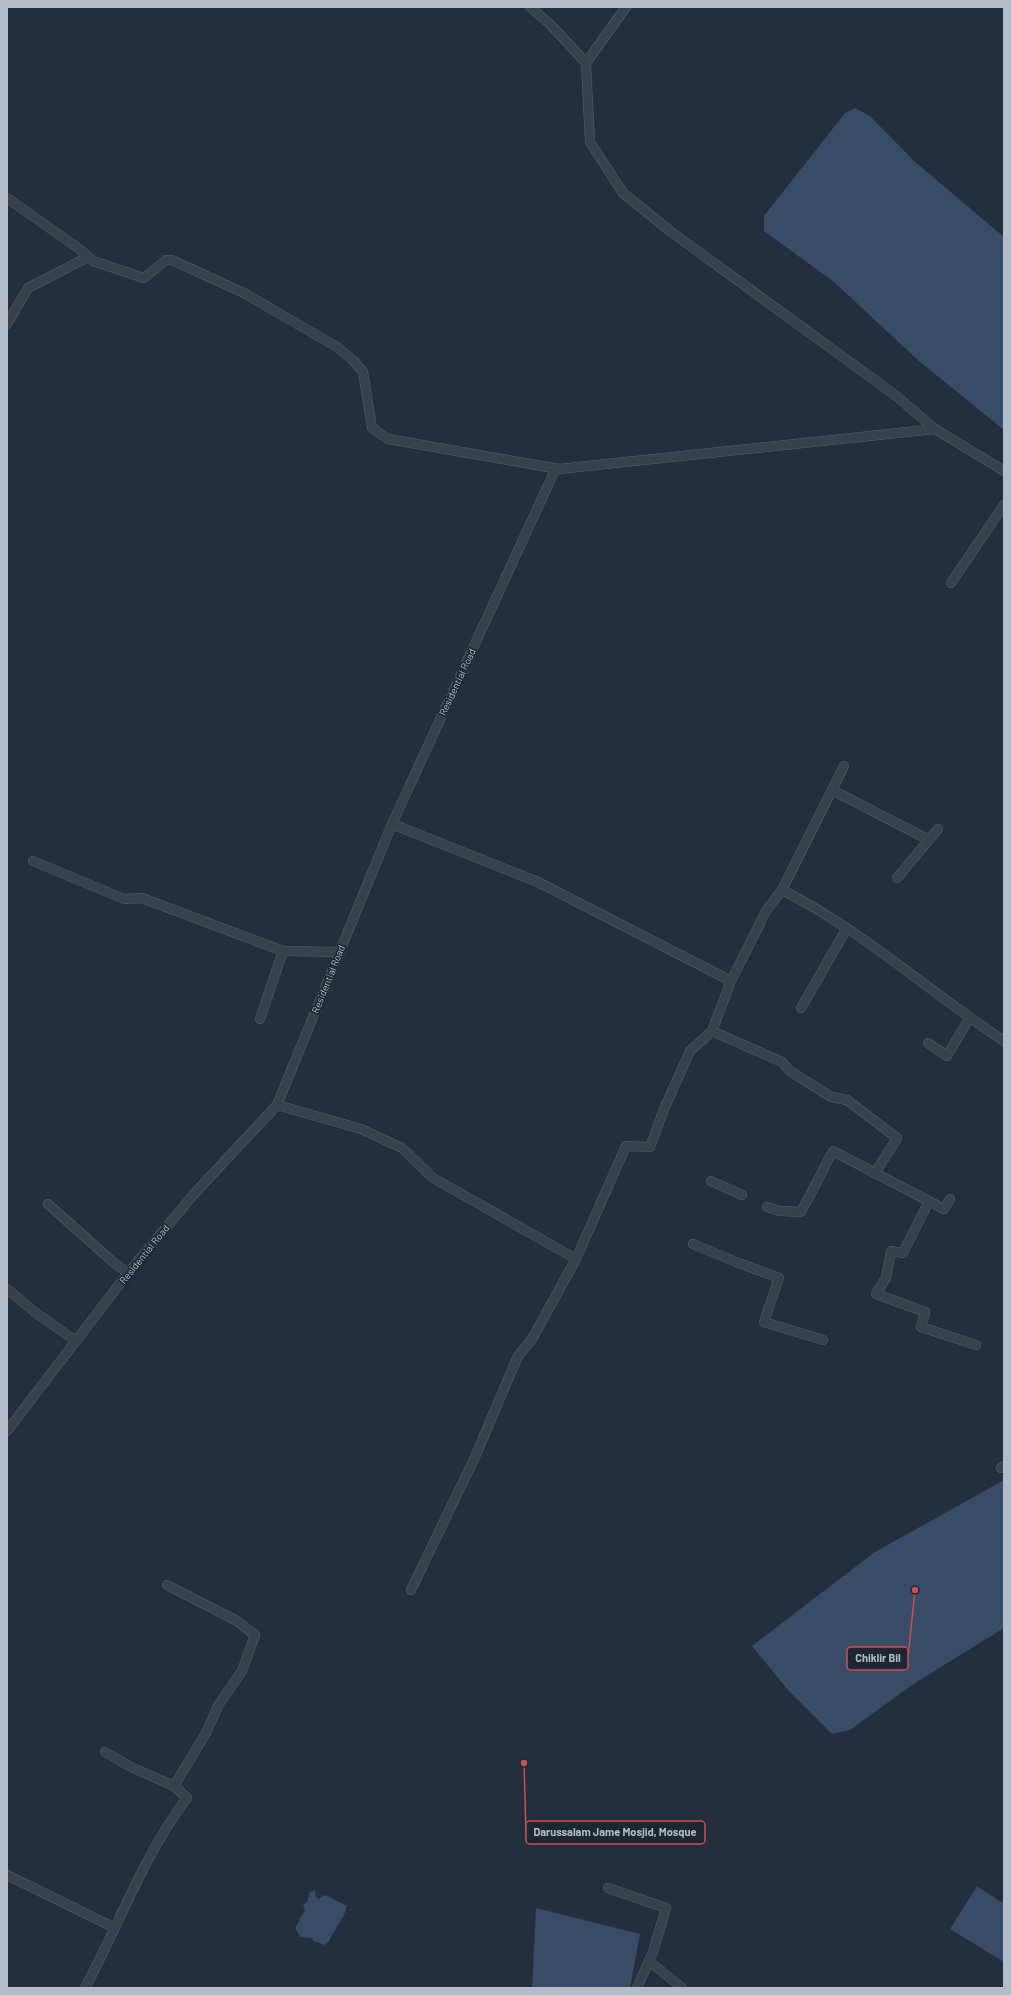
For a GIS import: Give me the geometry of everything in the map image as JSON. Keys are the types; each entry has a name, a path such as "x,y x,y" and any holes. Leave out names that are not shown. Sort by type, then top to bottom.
{"street":[{"path":"530,7 550,24 586,64"},
{"path":"626,7 586,64 590,142 623,193 670,231 895,395 935,430 1004,471"},
{"path":"7,198 78,248 93,261 144,278 166,260 172,260 244,293 337,348 354,361 363,372 372,428 388,439 556,468 935,430"},
{"path":"7,324 28,288 88,257"},
{"name":"Residential Road","path":"7,1431 128,1273 194,1194 277,1105 392,824 556,468"},
{"path":"951,583 1004,505"},
{"path":"411,1590 468,1471 518,1356 532,1339 576,1259 626,1146 650,1147 664,1110 690,1051 712,1031 731,981 766,912 782,890 844,766"},
{"path":"832,790 929,840"},
{"path":"392,824 538,882 731,981"},
{"path":"897,878 938,829"},
{"path":"33,861 124,899 142,898 283,951 340,952"},
{"path":"782,890 806,902 847,928 970,1019 1004,1041"},
{"path":"801,1008 847,928"},
{"path":"260,1018 283,951"},
{"path":"928,1044 947,1056 970,1019"},
{"path":"712,1031 782,1062 790,1071 831,1097 847,1100 897,1138 875,1172"},
{"path":"277,1105 361,1129 402,1148 432,1178 576,1259"},
{"path":"767,1207 780,1211 801,1212 833,1151 944,1209 950,1199"},
{"path":"711,1181 742,1195"},
{"path":"929,1201 903,1253 891,1251 886,1278 876,1294 925,1312 921,1327 976,1345"},
{"path":"48,1204 113,1262 128,1273"},
{"path":"693,1244 779,1278 764,1322 823,1340"},
{"path":"7,1289 76,1341"},
{"path":"167,1585 237,1621 255,1635 242,1671 219,1704 206,1733 174,1786"},
{"path":"85,1988 151,1852 172,1818 187,1798 174,1786 133,1768 105,1752"},
{"path":"7,1875 115,1928"},
{"path":"608,1888 666,1908 649,1961 637,1988"},
{"path":"649,1961 682,1988"}],"water":[{"path":"855,108 870,116 915,162 1004,237 1004,430 919,361 834,282 764,231 764,216 845,113"},
{"path":"1004,1480 1004,1628 915,1683 850,1730 832,1734 788,1690 752,1646 875,1552"},
{"path":"977,1886 1004,1904 1004,1962 950,1929"},
{"path":"315,1890 316,1897 319,1899 325,1895 347,1906 344,1915 325,1945 313,1941 312,1938 300,1937 295,1928 305,1910 303,1905 307,1902 310,1892"},
{"path":"536,1908 640,1934 630,1988 532,1988"}],"place":[{"name":"Chiklir Bil","path":"915,1590"},
{"name":"Darussalam Jame Mosjid, Mosque","path":"524,1763"}]}
